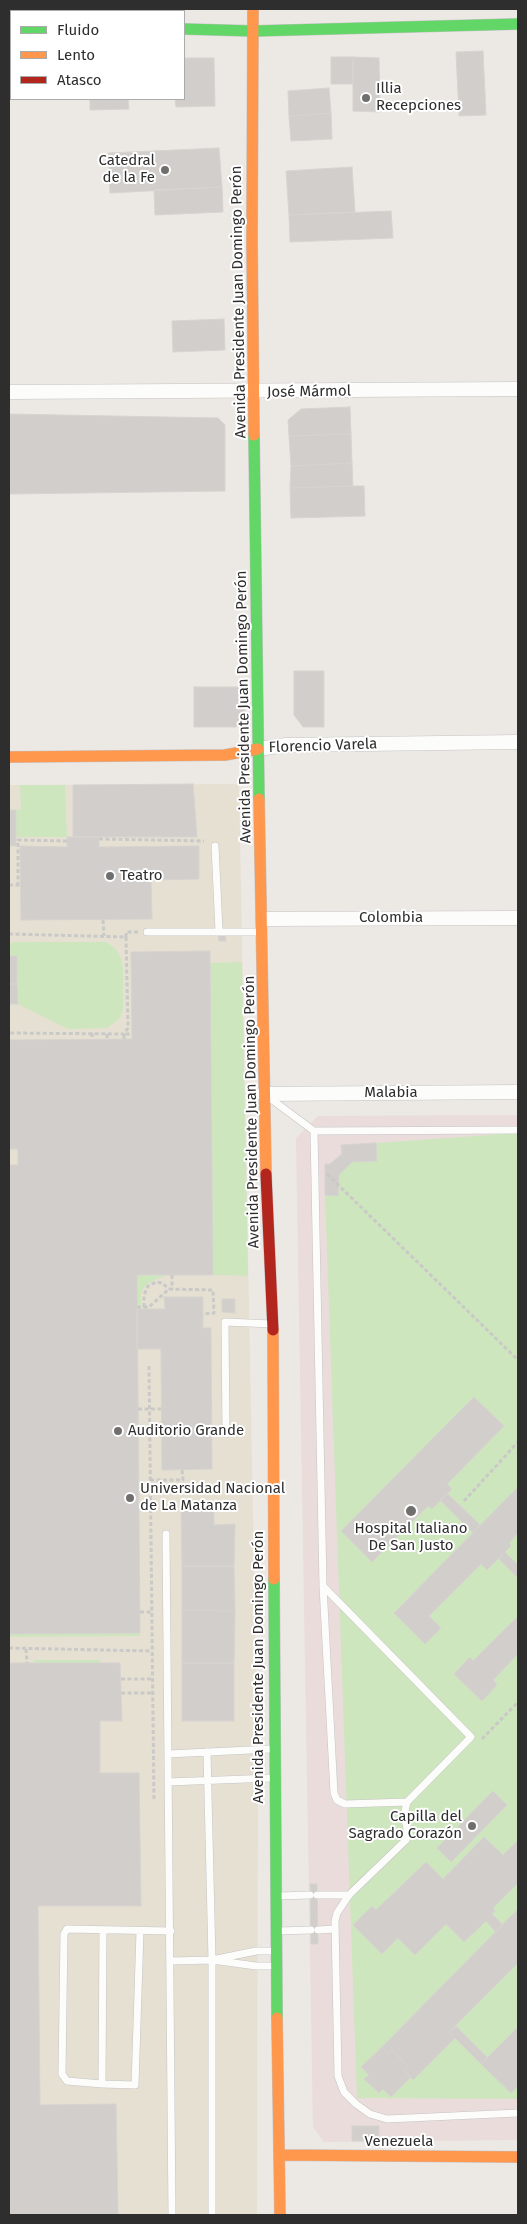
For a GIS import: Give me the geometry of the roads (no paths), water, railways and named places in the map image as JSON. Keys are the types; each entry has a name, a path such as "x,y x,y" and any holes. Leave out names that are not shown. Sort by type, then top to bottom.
{"main road":[{"name":"Avenida Presidente Juan Domingo Perón","path":"253,9 252,240 258,749 263,925 263,1094 273,1324 274,1748 278,1931 280,2215"},
{"path":"185,29 253,30 518,24"},
{"name":"Florencio Varela","path":"9,757 224,755 258,749"},
{"name":"Venezuela","path":"279,2155 518,2157"}],"street":[{"name":"José Mármol","path":"9,392 518,389"},
{"name":"Florencio Varela","path":"258,749 286,745 518,742"},
{"name":"Colombia","path":"263,925 518,918"},
{"name":"Malabia","path":"263,1094 518,1092"}],"lane":[{"path":"215,846 219,931"},
{"path":"147,932 219,931 263,925"},
{"path":"263,1094 314,1131 518,1130"},
{"path":"314,1131 323,1586 334,1793 337,1800 345,1804 407,1802"},
{"path":"226,1434 225,1322 273,1324"},
{"path":"166,1534 167,1740 171,1931 172,2215"},
{"path":"323,1586 471,1737 407,1802 404,1815 408,1832 406,1840 349,1895 337,1914 335,1929 338,2076 344,2092 356,2104 370,2114 387,2119 518,2114"},
{"path":"168,1754 274,1748"},
{"path":"207,1752 212,1960 212,2215"},
{"path":"168,1782 275,1778"},
{"path":"277,1896 349,1895"},
{"path":"278,1931 335,1929"},
{"path":"140,1931 136,2085 67,2081 62,2074 64,1934 67,1930 171,1931"},
{"path":"102,2084 103,1930"},
{"path":"212,1960 256,1951 278,1951"},
{"path":"171,1961 212,1960 256,1966 278,1966"}],"place":[{"name":"Illia Recepciones","path":"366,98"},
{"name":"Catedral de la Fe","path":"165,170"},
{"name":"Teatro","path":"110,876"},
{"name":"Auditorio Grande","path":"118,1431"},
{"name":"Universidad Nacional de La Matanza","path":"130,1498"},
{"name":"Hospital Italiano De San Justo","path":"411,1511"},
{"name":"Capilla del Sagrado Corazón","path":"472,1826"}]}
